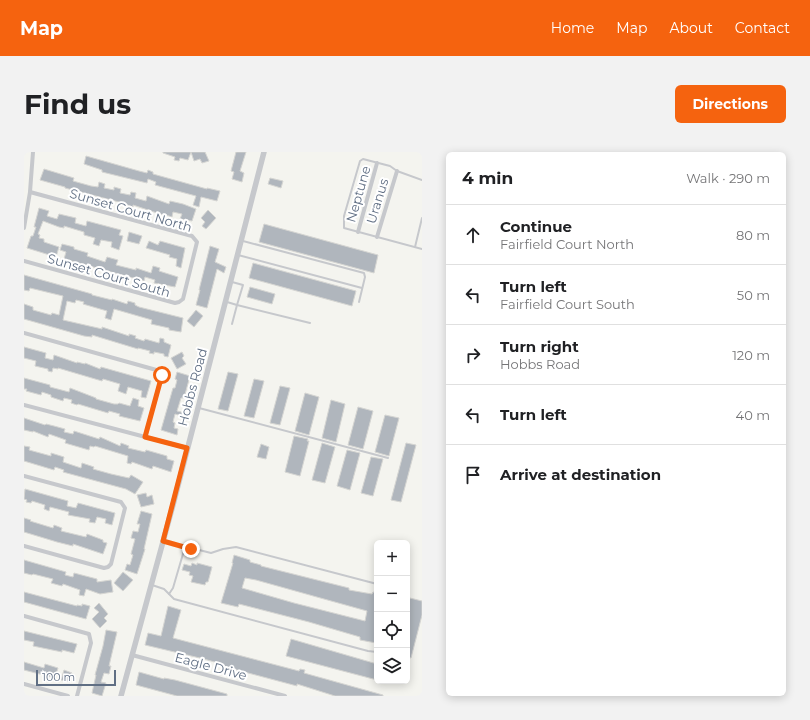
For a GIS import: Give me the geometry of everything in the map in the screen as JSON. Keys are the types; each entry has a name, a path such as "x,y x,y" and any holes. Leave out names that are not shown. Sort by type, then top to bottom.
{"street":[{"path":"24,228 30,192 33,152"},
{"name":"Hobbs Road","path":"121,696 198,408 264,152"},
{"name":"Neptune","path":"358,232 378,163"},
{"name":"Uranus","path":"376,237 396,171"},
{"name":"Sunset Court North","path":"30,192 192,236 197,242 190,270"},
{"name":"Sunset Court South","path":"24,262 175,303 183,299 190,270"},
{"path":"24,333 160,371 162,375 145,437"},
{"path":"24,405 187,448"},
{"path":"24,476 121,502 126,508 111,564 108,567 104,568 24,546"},
{"path":"24,616 89,634 91,643 77,696"},
{"name":"Eagle Drive","path":"132,655 285,696"},
{"path":"24,684 68,696"}],"lane":[{"path":"422,180 396,171 390,166 364,159 360,161 344,216 344,228 422,249"},
{"path":"415,247 422,218"},
{"path":"418,232 422,233"},
{"path":"241,240 364,273 365,277 359,302"},
{"path":"238,255 362,288"},
{"path":"231,282 242,285 232,324"},
{"path":"226,301 310,323"},
{"path":"198,408 388,458"},
{"path":"163,541 210,553 236,547 374,583"},
{"path":"169,594 173,588 185,547"},
{"path":"151,585 164,589 174,599 374,652"}],"building":[{"path":"163,152 191,152 188,160 180,158 179,161 174,160 175,157"},
{"path":"191,152 205,152 209,161 202,163 200,159 194,161"},
{"path":"236,152 246,152 240,171 244,173 242,182 232,179 234,172 231,171"},
{"path":"86,156 147,173 148,170 153,172 153,174 207,189 220,191 217,201 201,197 199,207 193,205 196,196 155,185 156,182 148,179 147,183 102,172 102,170 84,164"},
{"path":"44,169 74,178 73,181 91,186 98,187 99,182 105,184 104,188 114,190 114,187 121,189 120,193 130,195 131,192 136,193 135,198 146,201 147,196 169,204 170,201 196,209 192,221 180,219 182,214 173,212 172,217 163,215 133,205 133,207 40,180"},
{"path":"270,178 283,181 281,188 268,184"},
{"path":"39,208 49,211 47,216 57,219 59,214 76,218 75,223 86,226 87,221 121,230 119,235 123,236 119,250 111,247 112,242 101,240 99,246 93,244 95,238 84,235 84,232 64,226 64,228 59,227 43,221 38,234 40,235 39,238 44,239 44,242 59,247 56,257 27,248 36,227 34,227"},
{"path":"208,210 216,218 206,229 202,226 205,222 201,218"},
{"path":"264,224 378,255 374,273 259,242"},
{"path":"129,232 142,236 139,244 127,241"},
{"path":"149,241 158,245 160,241 185,248 181,268 176,266 177,259 169,257 170,255 146,248"},
{"path":"62,244 74,247 74,249 88,253 87,256 105,262 107,257 118,260 116,265 136,270 136,268 151,273 153,266 160,268 159,271 178,277 175,287 154,283 155,280 145,277 144,281 64,259 66,252 60,250"},
{"path":"210,246 219,249 215,262 226,267 224,273 217,269 207,308 196,305"},
{"path":"253,263 356,291 352,306 249,278"},
{"path":"24,275 127,304 128,301 135,303 135,305 139,307 183,318 181,332 151,324 152,320 114,309 111,320 105,318 107,311 83,304 84,302 76,300 75,303 67,301 63,320 102,329 102,327 129,336 129,334 144,341 145,339 159,343 160,338 164,339 164,342 171,345 168,357 164,356 164,354 154,352 154,354 149,353 150,351 138,349 92,335 92,337 84,336 24,319 24,304 33,307 33,310 51,315 52,313 59,315 63,296 30,288 29,291 24,290"},
{"path":"250,287 275,294 272,304 247,297"},
{"path":"196,310 203,316 194,327 187,321"},
{"path":"24,347 46,353 45,358 53,360 54,355 77,363 85,363 100,369 101,367 151,381 146,398 141,397 142,391 128,387 126,394 118,391 120,384 103,379 102,381 58,368 53,368 52,372 48,371 48,369 35,366 36,361 24,358"},
{"path":"182,352 184,356 182,358 186,364 177,369 171,358"},
{"path":"177,372 190,376 184,398 181,398 177,411 186,413 185,417 175,414 173,422 175,423 174,428 178,429 177,435 161,430 173,388 175,388"},
{"path":"228,372 238,374 228,411 218,409"},
{"path":"24,378 69,392 70,388 96,399 114,404 119,403 130,406 133,398 139,400 138,406 144,408 140,421 119,416 120,414 109,411 108,413 78,404 77,405 71,403 72,400 64,398 63,401 42,392 41,395 26,391 27,389 24,389"},
{"path":"254,379 264,381 254,418 244,416"},
{"path":"280,386 290,388 280,425 270,423"},
{"path":"305,393 319,397 309,435 295,431"},
{"path":"331,400 345,404 336,442 322,438"},
{"path":"358,407 373,411 363,449 348,445"},
{"path":"385,415 399,418 389,456 375,452"},
{"path":"24,418 45,425 65,429 64,432 73,434 74,431 99,439 100,437 120,446 121,443 129,446 128,448 145,452 146,450 167,456 167,459 174,461 171,472 153,466 152,469 132,462 131,464 127,463 128,456 95,446 90,446 89,450 65,443 66,440 49,434 48,437 33,431 24,430"},
{"path":"294,436 308,439 307,441 309,441 300,476 285,472"},
{"path":"322,443 335,447 325,483 312,480"},
{"path":"406,443 416,445 401,502 391,500"},
{"path":"261,444 269,447 266,459 257,457"},
{"path":"24,446 30,447 29,450 51,456 51,453 64,457 63,462 81,468 82,463 94,467 93,469 111,474 129,478 131,475 143,482 135,494 126,489 63,472 64,470 55,467 54,470 24,461"},
{"path":"347,450 360,453 350,490 337,486"},
{"path":"371,457 383,459 373,496 361,493"},
{"path":"25,489 68,501 67,506 76,508 78,503 115,513 112,525 105,523 106,519 97,517 95,523 89,522 90,519 68,515 69,512 50,507 49,511 44,509 45,505 32,501 31,503 26,502 27,500 24,499"},
{"path":"146,493 147,497 152,495 154,504 141,507 137,495"},
{"path":"141,511 152,514 145,549 137,574 125,570 127,564 130,565 133,555 131,554 135,539 131,538 133,531 138,532 140,524 137,524"},
{"path":"24,518 53,528 54,525 62,528 61,531 86,537 87,534 103,540 103,542 107,543 103,554 73,544 73,546 24,532"},
{"path":"234,555 250,560 250,562 261,566 349,588 349,590 372,594 374,592 374,643 360,640 360,637 309,622 239,604 238,607 221,603","holes":["245,578 256,580 367,611 365,621 242,588"]},
{"path":"24,560 66,572 65,575 73,577 74,573 97,579 97,582 111,580 113,592 100,594 86,589 84,596 79,595 80,590 63,584 62,586 51,583 53,579 24,573"},
{"path":"192,563 212,567 208,582 206,582 205,585 191,582 193,576 189,575 190,572 182,570 184,564 191,566"},
{"path":"123,572 133,580 123,591 114,583"},
{"path":"24,592 77,606 82,606 82,604 90,606 86,619 24,602"},
{"path":"410,598 422,601 422,615 411,658"},
{"path":"99,603 108,614 104,618 107,621 100,628 92,619 99,612 94,608"},
{"path":"168,606 181,610 173,638 299,671 300,669 305,670 304,673 383,696 335,696 297,684 297,686 218,665 218,663 204,659 145,645 148,633 161,636"},
{"path":"106,630 117,632 109,666 111,666 109,674 104,673 101,682 106,683 102,696 92,693"},
{"path":"24,631 77,644 74,653 33,646 34,642 24,640"},
{"path":"291,639 374,663 374,679 286,656"},
{"path":"24,662 44,668 45,664 58,668 55,678 24,670"},
{"path":"64,670 72,673 70,682 61,680"},
{"path":"139,672 227,694 227,696 177,696 136,685"}],"route":[{"path":"162,375 145,437 187,448 163,541 191,549"}]}
